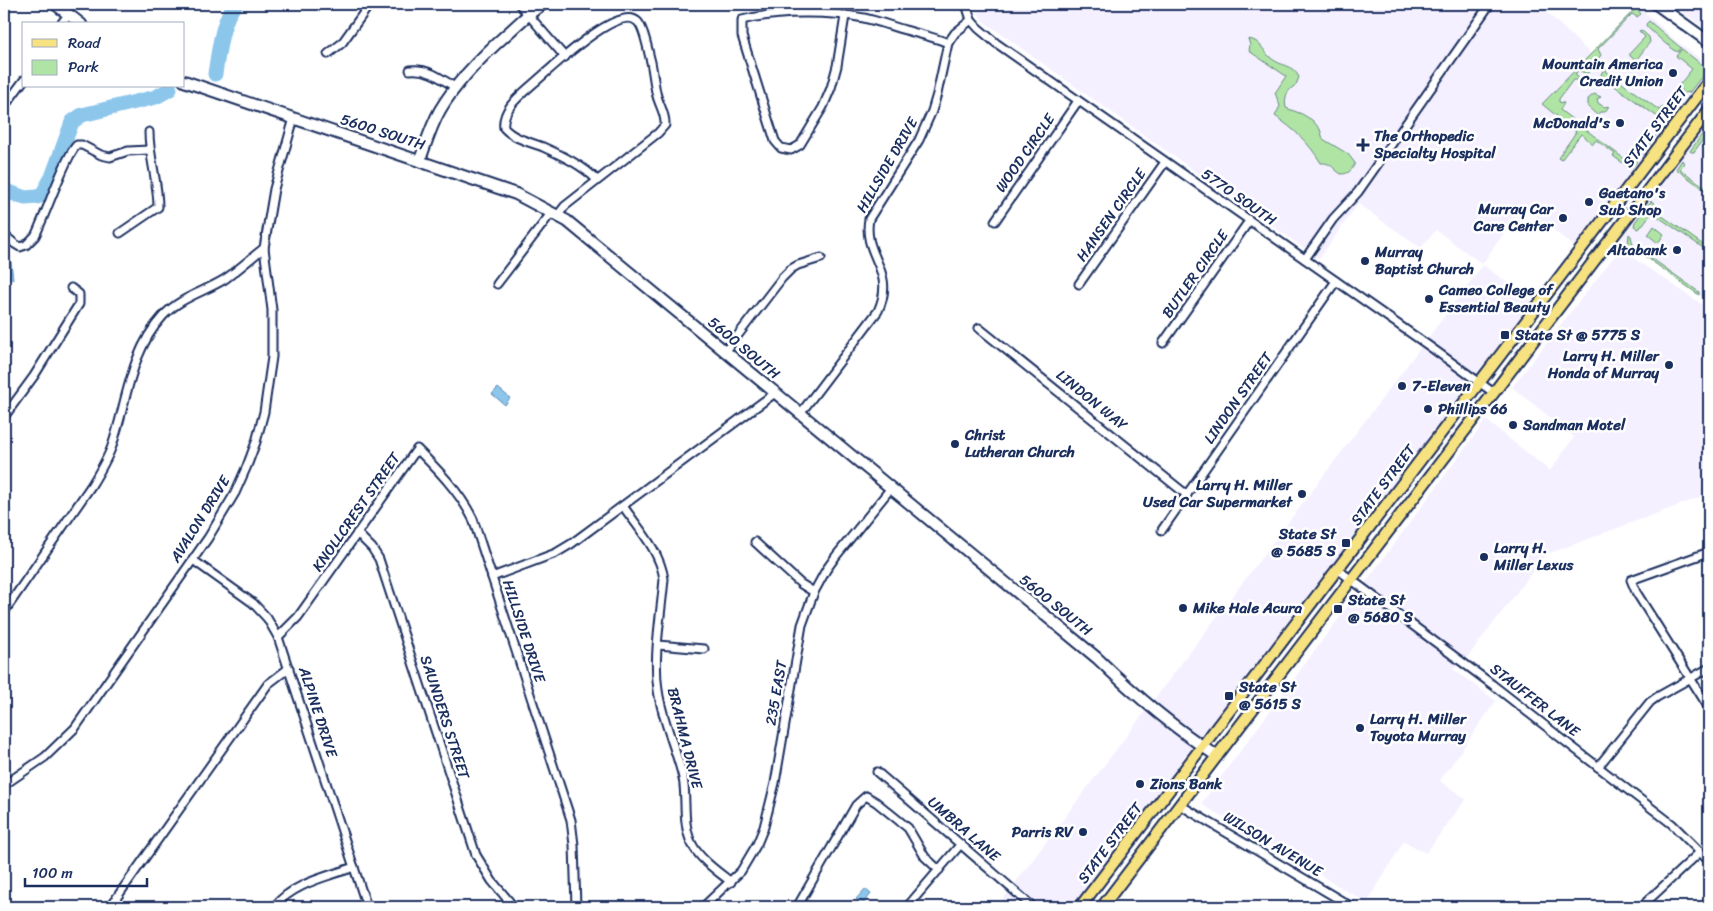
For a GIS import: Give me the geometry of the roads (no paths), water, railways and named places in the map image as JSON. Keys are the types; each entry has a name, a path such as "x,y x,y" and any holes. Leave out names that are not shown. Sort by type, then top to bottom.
{"main road":[{"name":"STATE STREET","path":"1080,907 1709,81"},
{"path":"1102,907 1709,110"}],"street":[{"path":"57,4 78,22"},
{"path":"328,54 342,43 370,4"},
{"path":"519,4 565,57"},
{"path":"420,160 433,123 447,99 480,59 529,14 543,4"},
{"path":"966,4 971,20"},
{"path":"1305,259 1333,219 1358,192 1490,4"},
{"path":"1656,4 1709,42"},
{"path":"845,16 837,66 824,107 800,145 791,150 781,148 775,141 742,36 742,20 757,16 822,13 865,18 936,38 948,44"},
{"path":"63,22 68,15"},
{"path":"498,284 555,214 658,133 664,125 664,112 656,94 655,78 643,31 634,19 625,18 588,37 525,92 510,107 503,121 504,128 513,136 566,158 581,166 597,180"},
{"name":"HILLSIDE DRIVE","path":"800,414 878,311 884,298 883,276 868,236 870,219 926,127 937,94 948,44 955,32 971,20"},
{"name":"5770 SOUTH","path":"971,20 996,43 1494,393"},
{"path":"410,70 429,71 456,88"},
{"name":"5600 SOUTH","path":"185,81 516,194 555,214 576,228 1097,658 1128,688 1202,747 1217,756"},
{"path":"4,107 22,83"},
{"name":"WOOD CIRCLE","path":"995,222 1078,101"},
{"name":"AVALON DRIVE","path":"4,785 45,757 75,728 193,560 235,493 256,442 264,412 270,376 273,338 272,310 264,248 274,189 294,118"},
{"path":"120,233 158,207 158,188 149,150 149,132"},
{"path":"4,235 20,247 26,245 36,236 67,161 77,145 82,145 101,156 110,157 128,151 149,150"},
{"name":"HANSEN CIRCLE","path":"1079,284 1165,162"},
{"name":"BUTLER CIRCLE","path":"1163,343 1249,221"},
{"path":"4,612 102,468 111,447 134,368 154,328 175,305 188,296 227,277 264,248"},
{"path":"725,352 791,269 821,258"},
{"name":"LINDON STREET","path":"1162,530 1336,281"},
{"path":"4,417 34,376 79,304 79,294 71,288"},
{"name":"LINDON WAY","path":"979,328 1186,495"},
{"name":"HILLSIDE DRIVE","path":"576,907 574,845 571,820 492,577 556,553 623,506 775,393"},
{"name":"KNOLLCREST STREET","path":"278,637 298,617 416,449 443,476 465,503 473,519 492,577"},
{"name":"235 EAST","path":"703,907 730,882 748,861 764,827 775,784 802,625 814,592 836,556 891,488"},
{"name":"BRAHMA DRIVE","path":"623,506 658,555 662,568 664,580 656,670 662,711 683,777 687,829 691,842 697,851 730,882"},
{"name":"SAUNDERS STREET","path":"357,533 372,548 379,559 476,855 492,881 514,907"},
{"path":"755,542 801,584 814,592"},
{"path":"1709,552 1630,580 1709,708"},
{"name":"ALPINE DRIVE","path":"193,560 253,603 267,618 278,637 290,668 367,907"},
{"name":"STAUFFER LANE","path":"1337,569 1506,695 1672,824 1709,861"},
{"path":"658,644 704,649"},
{"path":"110,907 268,684 290,668"},
{"path":"1598,767 1650,702 1709,668"},
{"name":"UMBRA LANE","path":"877,772 1033,907"},
{"path":"797,907 856,805 866,796 908,828 925,857 939,870"},
{"name":"WILSON AVENUE","path":"1180,805 1352,907"},
{"path":"907,907 960,845"},
{"path":"1641,907 1700,852"},
{"path":"274,907 287,894 300,886 354,867"}],"water":[{"path":"5,262 11,262 13,279 4,281"},
{"path":"498,388 510,398 505,405 492,394"},
{"path":"865,889 871,894 863,904 856,899"}],"waterway":[{"path":"215,74 224,27 231,10 236,4"},
{"path":"4,190 25,198 42,195 52,177 72,122 82,115 156,97 170,89"}],"place":[{"name":"Mountain America Credit Union","path":"1673,73"},
{"name":"McDonald's","path":"1620,123"},
{"name":"The Orthopedic Specialty Hospital","path":"1363,145"},
{"name":"Gaetano's Sub Shop","path":"1589,202"},
{"name":"Murray Car Care Center","path":"1563,218"},
{"name":"Altabank","path":"1677,250"},
{"name":"Murray Baptist Church","path":"1365,261"},
{"name":"Cameo College of Essential Beauty","path":"1429,299"},
{"name":"State St @ 5775 S","path":"1505,335"},
{"name":"Larry H. Miller Honda of Murray","path":"1669,365"},
{"name":"7-Eleven","path":"1402,386"},
{"name":"Phillips 66","path":"1428,409"},
{"name":"Sandman Motel","path":"1513,425"},
{"name":"Christ Lutheran Church","path":"955,444"},
{"name":"Larry H. Miller Used Car Supermarket","path":"1302,494"},
{"name":"State St @ 5685 S","path":"1346,543"},
{"name":"Larry H. Miller Lexus","path":"1484,557"},
{"name":"Mike Hale Acura","path":"1183,608"},
{"name":"State St @ 5680 S","path":"1338,609"},
{"name":"State St @ 5615 S","path":"1229,696"},
{"name":"Larry H. Miller Toyota Murray","path":"1360,728"},
{"name":"Zions Bank","path":"1140,784"},
{"name":"Parris RV","path":"1083,832"}]}
